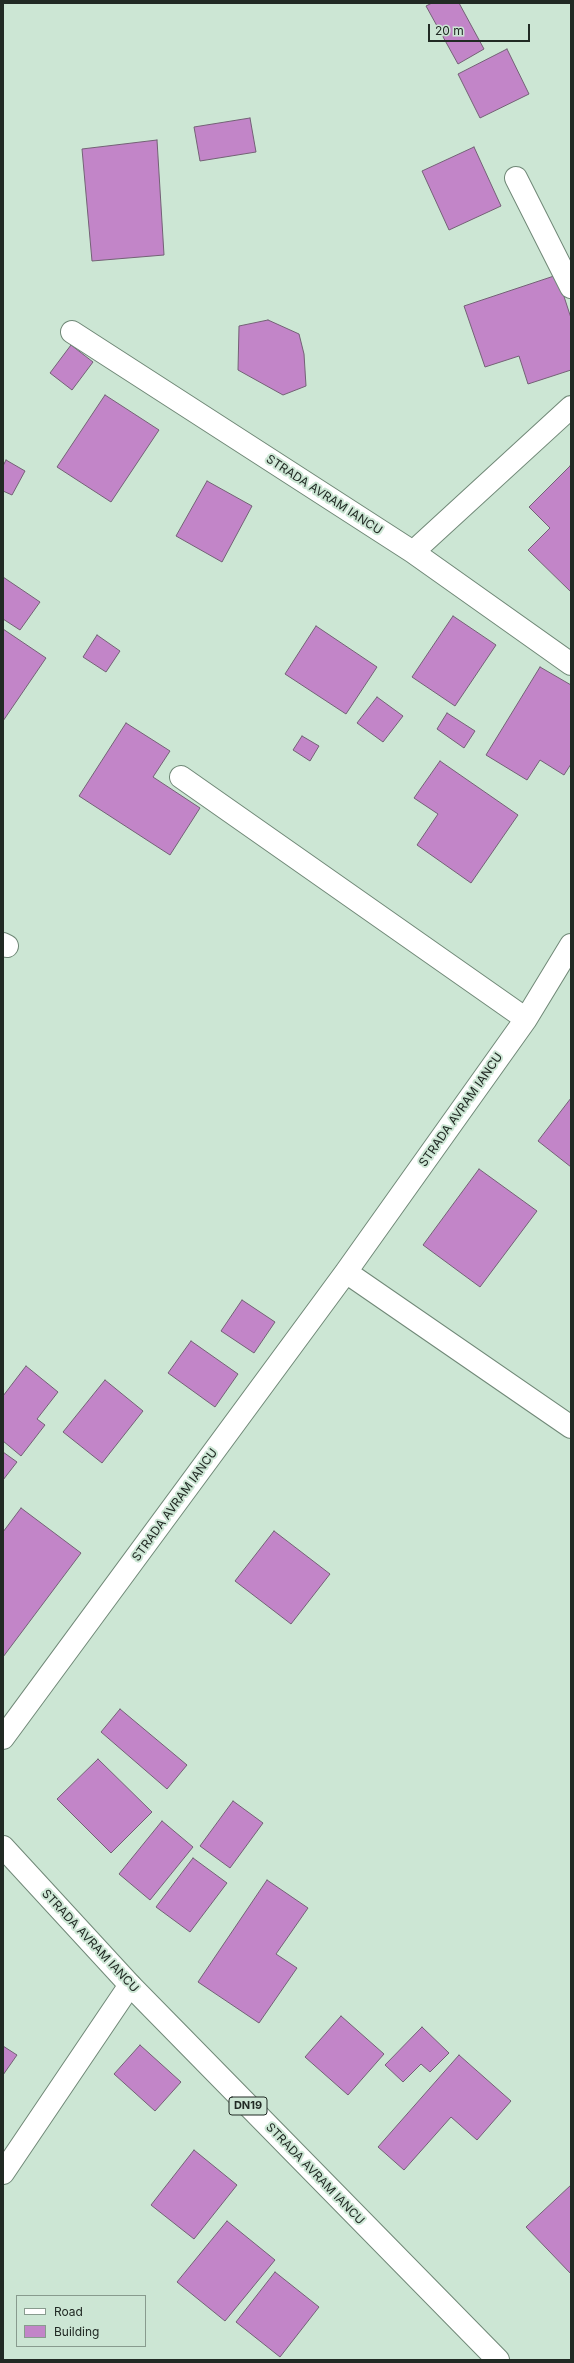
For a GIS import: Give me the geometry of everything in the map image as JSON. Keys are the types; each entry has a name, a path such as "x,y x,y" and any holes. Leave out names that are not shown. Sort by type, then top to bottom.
{"street":[{"path":"516,178 571,287"},
{"name":"STRADA AVRAM IANCU","path":"72,332 413,552 571,664"},
{"path":"413,552 571,407"},
{"path":"181,777 526,1019"},
{"name":"STRADA AVRAM IANCU","path":"3,1738 346,1272 526,1019 571,945"},
{"path":"346,1272 571,1427"},
{"name":"STRADA AVRAM IANCU","path":"3,1847 130,1985 498,2360"},
{"path":"3,2173 130,1985"}],"building":[{"path":"432,3 459,3 484,49 458,64 426,6"},
{"path":"507,49 529,94 480,118 458,74"},
{"path":"250,118 256,152 200,161 194,127"},
{"path":"157,140 164,255 92,261 82,149"},
{"path":"474,147 501,206 449,230 422,171"},
{"path":"557,275 571,318 571,370 528,384 519,356 485,367 464,306"},
{"path":"268,320 299,334 304,354 306,386 283,395 238,370 239,326"},
{"path":"71,345 93,362 72,390 50,373"},
{"path":"105,395 159,430 111,502 57,467"},
{"path":"6,460 25,471 12,495 3,491 3,466"},
{"path":"570,466 571,592 528,550 550,528 529,507"},
{"path":"207,481 252,506 222,562 176,536"},
{"path":"3,577 40,602 20,630 3,619"},
{"path":"453,616 496,645 455,706 412,677"},
{"path":"316,626 377,667 346,714 285,674"},
{"path":"3,629 46,658 3,721"},
{"path":"97,635 120,651 106,672 83,657"},
{"path":"540,667 571,685 571,764 564,775 540,760 527,780 486,755"},
{"path":"377,697 403,716 383,742 357,723"},
{"path":"447,713 475,731 464,748 437,729"},
{"path":"126,723 170,751 153,777 200,808 170,855 79,796"},
{"path":"302,736 319,746 310,761 293,750"},
{"path":"440,761 518,815 471,883 417,845 438,814 414,798"},
{"path":"571,1098 571,1167 538,1141"},
{"path":"479,1169 537,1211 480,1287 423,1245"},
{"path":"242,1300 275,1322 254,1353 221,1331"},
{"path":"191,1341 238,1374 215,1407 168,1373"},
{"path":"26,1366 58,1392 37,1419 45,1425 21,1456 3,1441 3,1396"},
{"path":"105,1380 143,1411 102,1463 63,1432"},
{"path":"3,1452 17,1462 3,1480"},
{"path":"21,1508 81,1553 3,1657 3,1532"},
{"path":"274,1531 330,1574 291,1624 235,1581"},
{"path":"120,1709 187,1765 167,1789 101,1732"},
{"path":"98,1759 152,1812 111,1853 57,1799"},
{"path":"233,1801 263,1823 230,1868 200,1846"},
{"path":"162,1821 193,1847 150,1900 119,1874"},
{"path":"193,1858 227,1883 190,1932 156,1907"},
{"path":"267,1880 308,1908 276,1954 297,1968 259,2023 198,1982"},
{"path":"341,2016 384,2054 348,2095 305,2057"},
{"path":"422,2027 449,2053 430,2072 421,2064 403,2082 385,2065"},
{"path":"140,2045 181,2082 155,2111 114,2074"},
{"path":"3,2046 17,2055 3,2075"},
{"path":"459,2055 511,2101 477,2140 451,2117 404,2170 378,2147"},
{"path":"194,2150 237,2185 194,2239 151,2205"},
{"path":"571,2185 571,2274 526,2227"},
{"path":"227,2221 275,2260 225,2321 177,2282"},
{"path":"275,2272 319,2307 280,2357 236,2322"}]}
